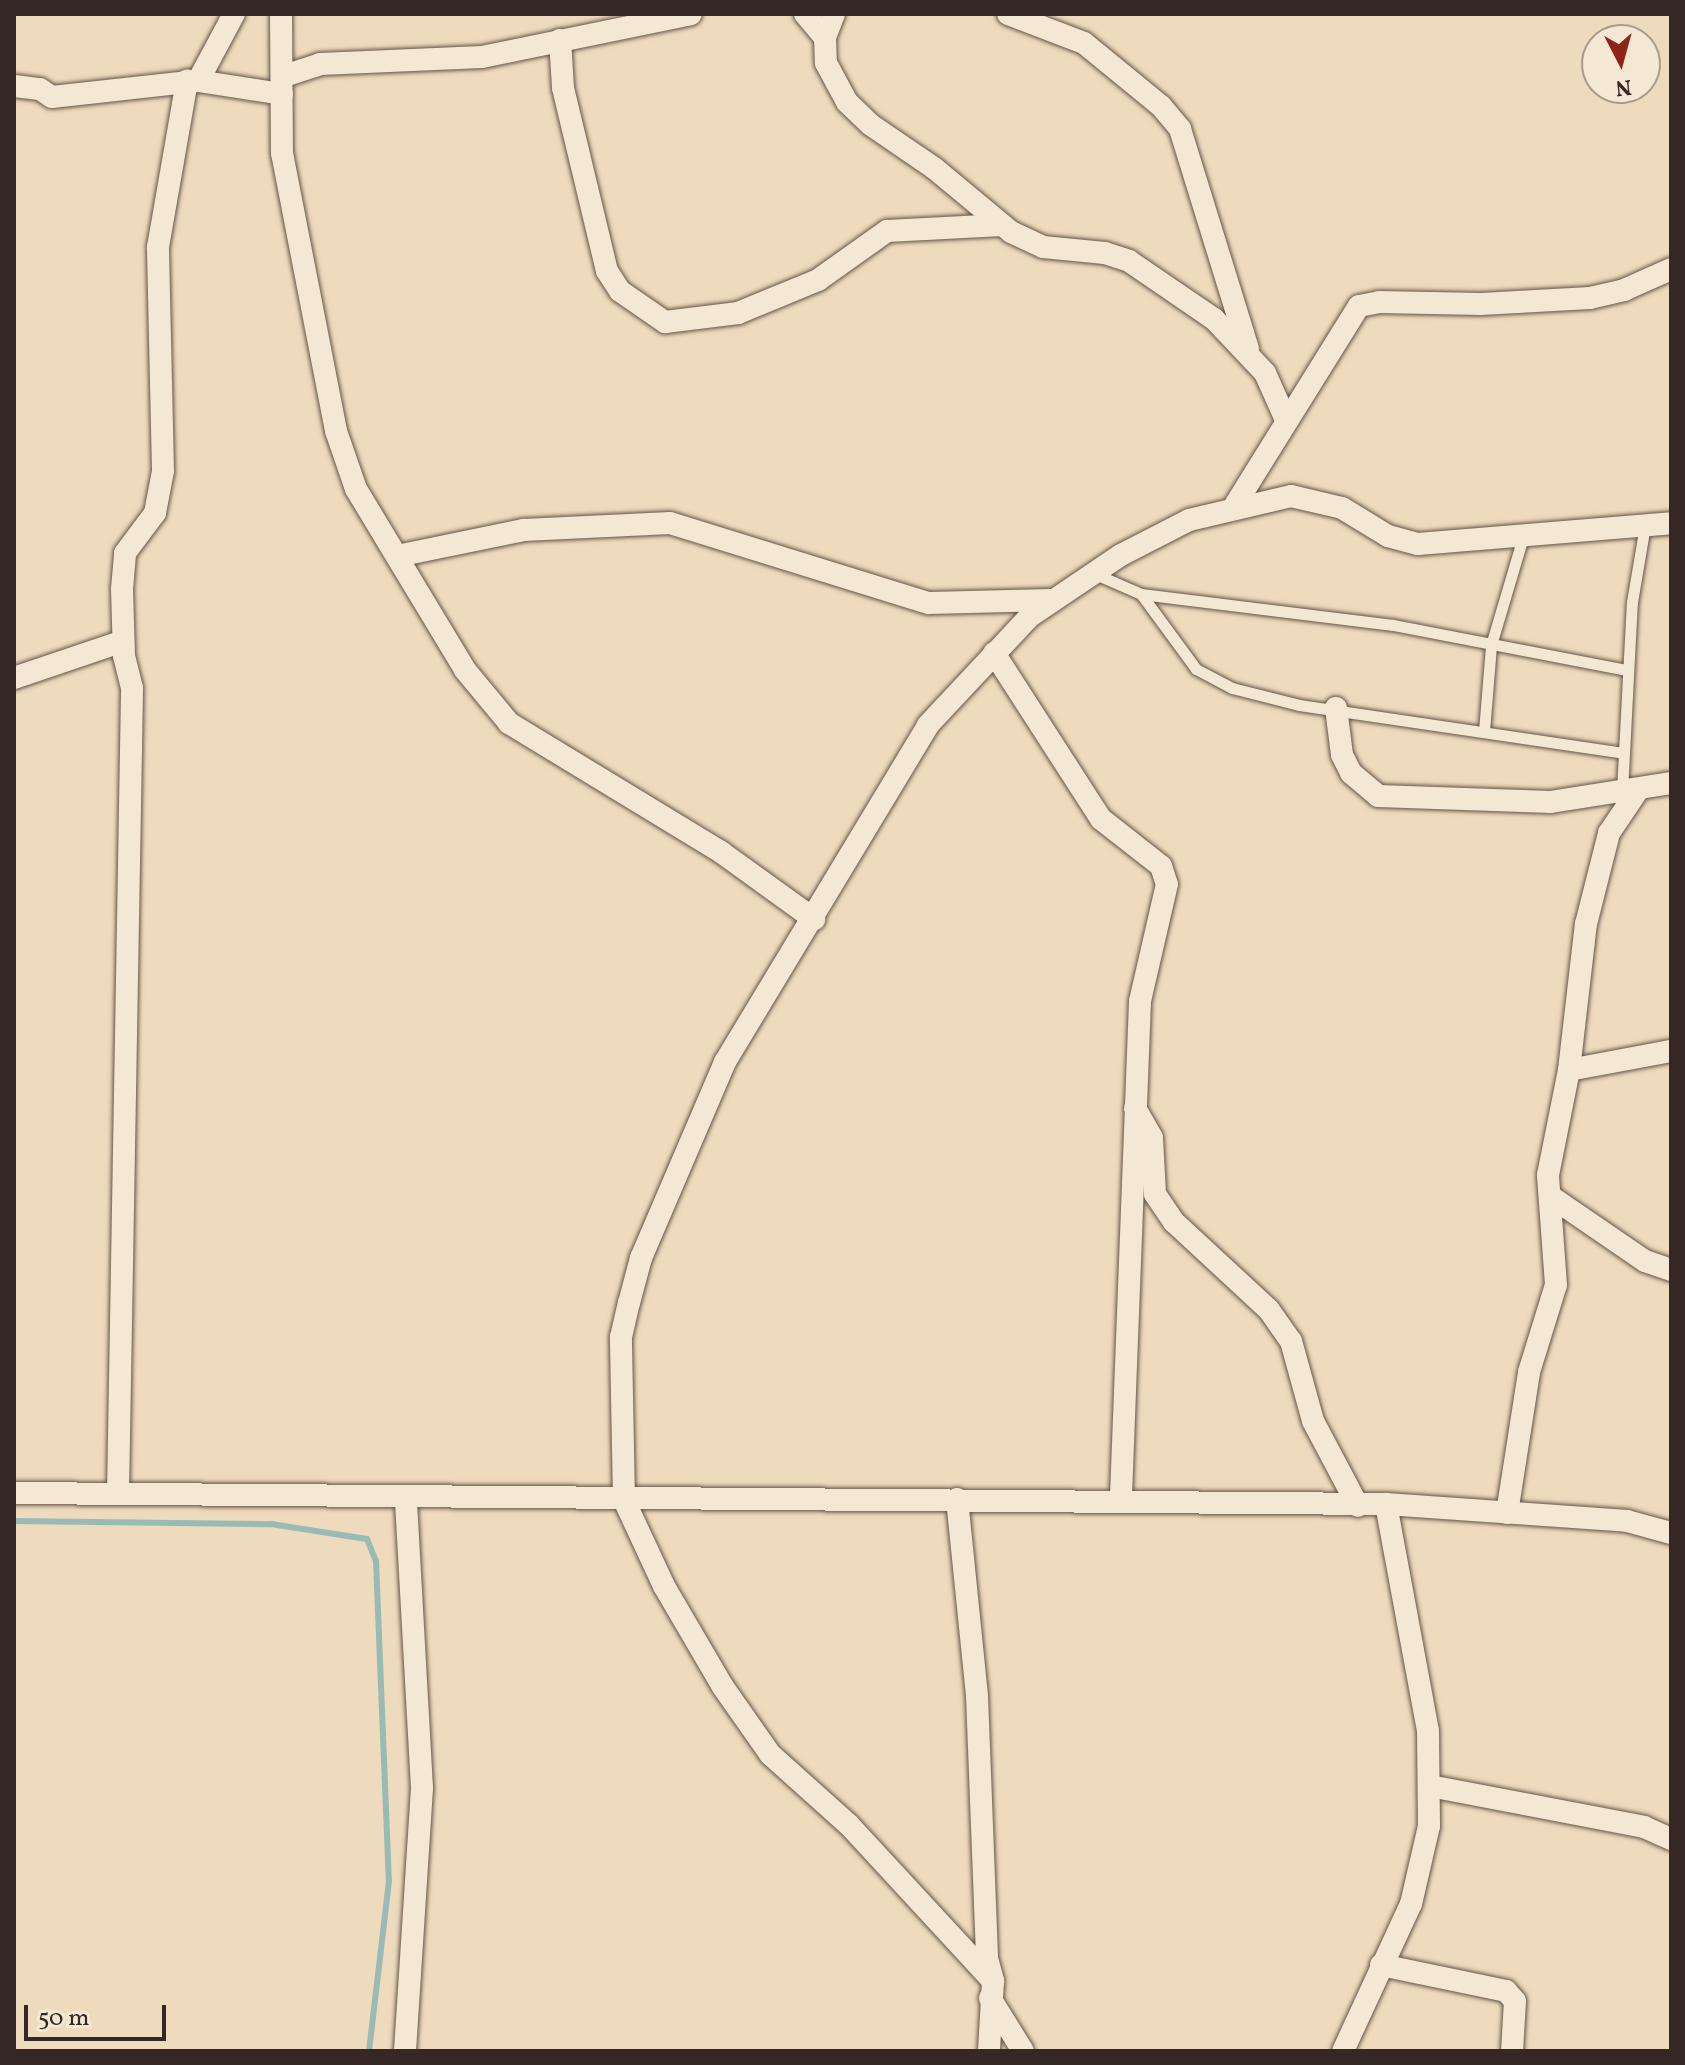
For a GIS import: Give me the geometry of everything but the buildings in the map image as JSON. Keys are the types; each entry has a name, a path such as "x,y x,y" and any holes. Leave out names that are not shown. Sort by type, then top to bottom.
{"street":[{"path":"118,1494 132,700 123,641 125,553 155,513 163,471 158,247 192,81 234,14"},
{"path":"281,14 282,153 336,431 356,489 465,670 509,723 721,852 814,919"},
{"path":"14,86 40,89 52,97 137,91 192,81 283,85 320,64 431,63 691,14"},
{"path":"805,14 825,38"},
{"path":"834,14 825,38 826,63 847,102 1002,225 1043,247 1105,253 1129,261 1214,319 1248,350 1276,390 1286,420"},
{"path":"1008,14 1056,28 1084,43 1161,106 1180,129 1248,350"},
{"path":"560,40 566,101 607,271 620,291 665,322 738,313 818,280 887,231 1002,225"},
{"path":"1235,505 1286,420 1330,361 1359,306 1379,302 1590,298 1624,290 1671,269"},
{"path":"1023,2051 991,1988 849,1825 770,1754 723,1687 664,1586 624,1500 621,1337 641,1258 725,1062 814,919 928,725 994,653 1050,600 1092,572 1189,520 1235,505 1310,497 1355,514 1388,536 1418,544 1671,523"},
{"path":"397,556 524,530 670,523 929,603 1050,600"},
{"path":"14,678 123,641"},
{"path":"994,653 1101,819 1165,873 1164,907 1144,970 1135,1108 1121,1500"},
{"path":"1336,708 1342,755 1351,773 1378,796 1510,802 1630,792 1671,783"},
{"path":"1507,1513 1529,1372 1556,1285 1550,1152 1569,1070 1597,865 1630,792"},
{"path":"1569,1070 1671,1051"},
{"path":"1135,1108 1152,1138 1155,1194 1174,1222 1269,1310 1291,1341 1313,1421 1358,1506"},
{"path":"1550,1196 1645,1261 1671,1270"},
{"path":"14,1493 1386,1504 1627,1521 1671,1533"},
{"path":"405,2051 422,1788 406,1498"},
{"path":"957,1499 977,1696 991,1988 989,2051"},
{"path":"1343,2051 1419,1873 1430,1786 1422,1686 1386,1504"},
{"path":"1430,1786 1670,1833"},
{"path":"1381,1965 1506,1991 1515,2001 1512,2051"}],"lane":[{"path":"1630,792 1623,753 1626,670 1645,525"},
{"path":"1484,731 1491,645 1523,537"},
{"path":"1092,572 1141,594 1393,625 1626,670"},
{"path":"1141,594 1184,655 1212,680 1260,697 1623,753"}],"waterway":[{"path":"14,1521 271,1524 367,1539 376,1561 389,1881 369,2051"}]}
